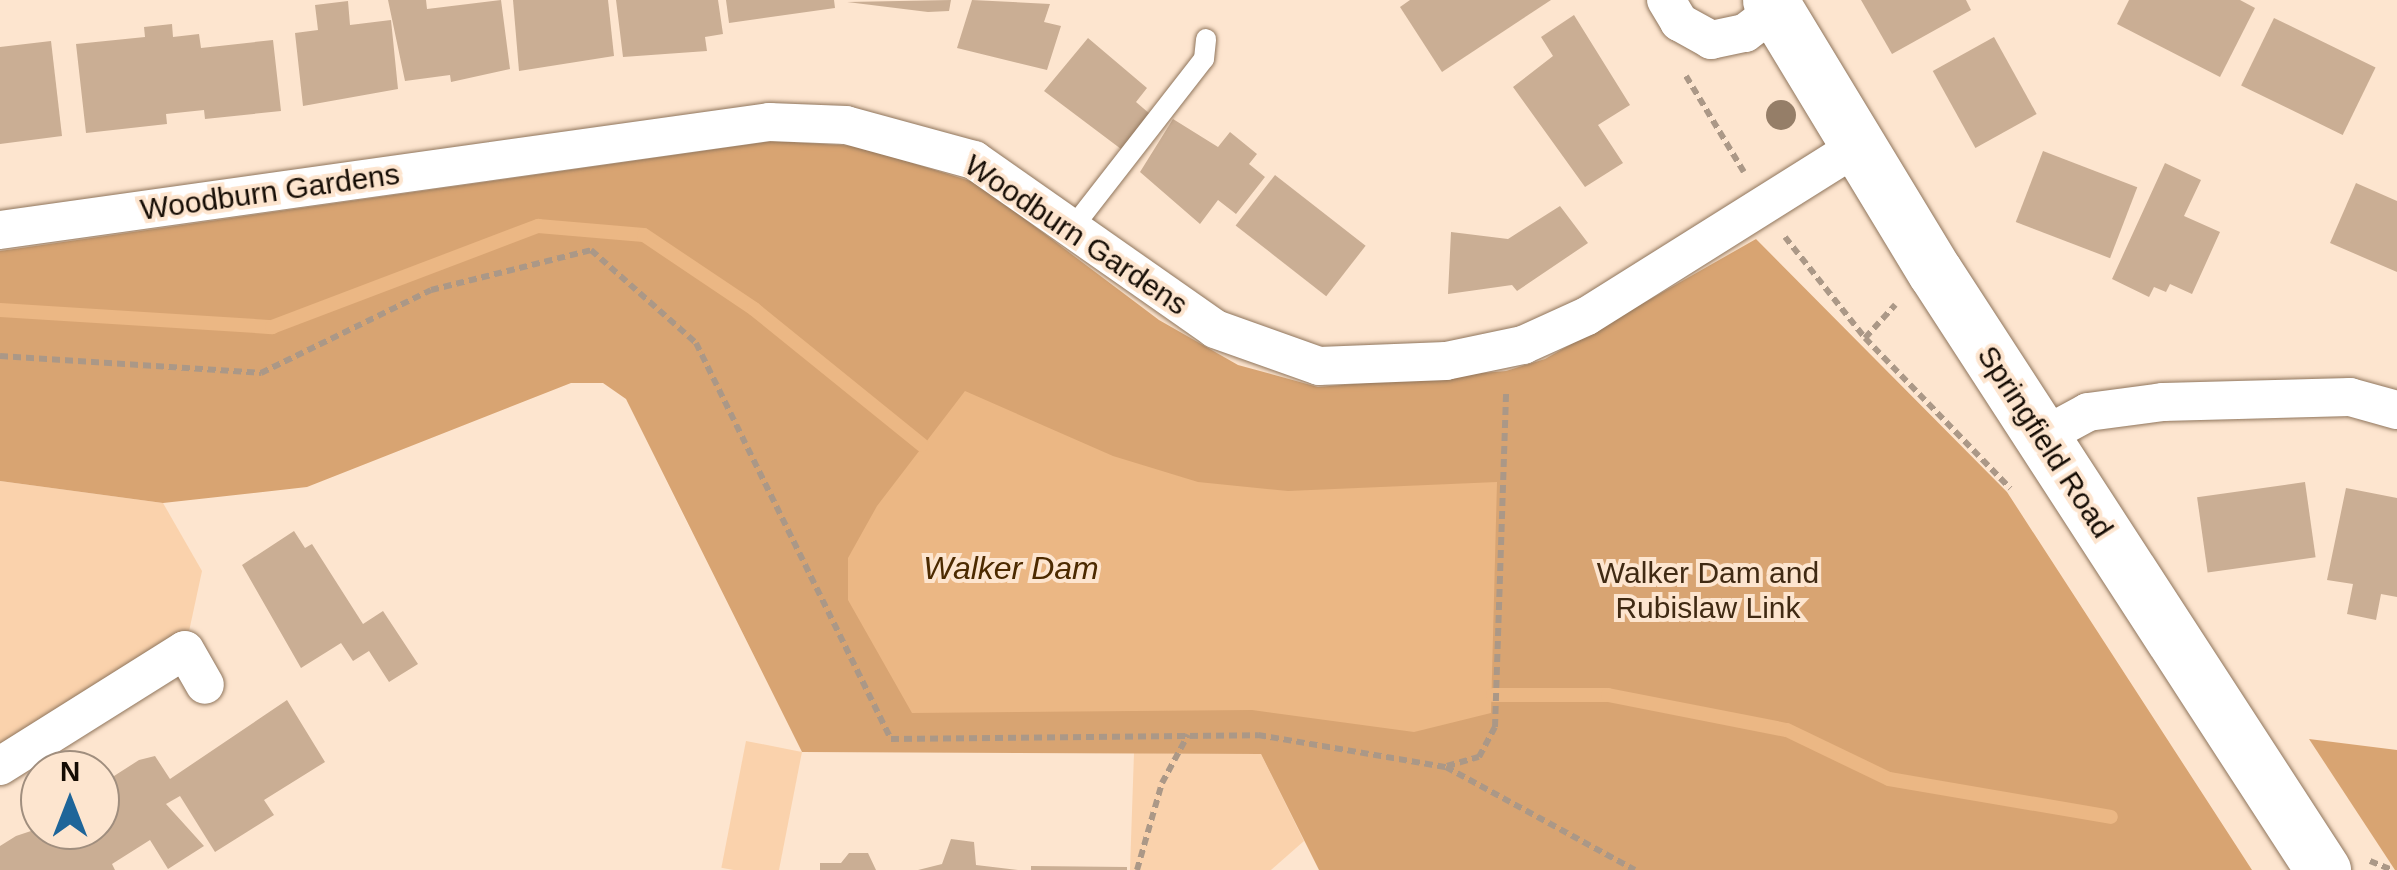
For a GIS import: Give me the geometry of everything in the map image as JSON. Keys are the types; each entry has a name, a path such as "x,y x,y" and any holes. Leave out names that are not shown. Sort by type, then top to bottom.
{"street":[{"name":"Springfield Road","path":"1673,11 1711,40 1745,33 1773,5 1856,147 2322,870"},
{"name":"Woodburn Gardens","path":"0,230 769,122 846,126 974,160 1214,329 1319,366 1428,362 1522,345 1587,316 1856,147"},
{"path":"2042,437 2088,412 2163,402 2350,397 2397,410"},
{"path":"0,766 185,650 205,685"}],"lane":[{"path":"1070,231 1204,59 1206,39"}],"path":[{"path":"1673,11 1677,62 1764,204 1865,338 2015,493"},
{"path":"0,356 261,373 430,290 591,250 696,343 891,739 1258,734 1446,767 1634,870"},
{"path":"1446,767 1480,756 1496,705 1506,371"},
{"path":"1138,870 1162,783 1188,735"}],"shaded area":[{"path":"0,481 163,503 202,571 185,650 0,766"},
{"path":"746,741 802,752 779,870 721,868"},
{"path":"1134,753 1261,754 1304,841 1271,870 1130,870"}],"green space":[{"name":"Walker Dam and Rubislaw Link","path":"773,141 857,146 977,183 1159,320 1238,365 1318,387 1506,371 1545,359 1756,239 2007,492 2252,870 1319,870 1261,754 802,752 626,399 603,383 571,383 307,487 163,503 0,481 0,251"},
{"path":"2309,739 2397,750 2397,870 2395,870"}],"water":[{"name":"Walker Dam","path":"965,391 1113,456 1198,482 1288,491 1497,482 1491,713 1414,732 1252,710 912,713 848,600 848,558 877,506"}],"building":[{"path":"388,0 426,0 427,9 501,0 510,69 451,82 450,75 405,81"},
{"path":"513,0 608,0 614,56 519,71"},
{"path":"616,0 718,0 723,34 705,37 707,51 623,57"},
{"path":"726,0 834,0 835,8 729,23"},
{"path":"951,0 949,11 928,12 847,2"},
{"path":"972,0 1050,4 1044,22 1061,26 1047,70 957,48"},
{"path":"1410,0 1551,0 1442,72 1400,7"},
{"path":"1861,0 1966,0 1971,10 1892,54"},
{"path":"2129,0 2240,0 2255,8 2220,77 2117,24"},
{"path":"348,1 350,25 391,20 398,89 303,106 295,33 318,30 315,5"},
{"path":"1574,15 1630,105 1598,125 1623,163 1585,187 1513,87 1553,56 1541,37"},
{"path":"2274,18 2376,68 2343,135 2241,85"},
{"path":"172,24 173,37 199,34 201,48 273,40 281,111 205,119 204,110 166,114 167,124 86,133 76,44 145,37 144,27"},
{"path":"1994,37 2037,114 1975,148 1933,71"},
{"path":"1088,38 1147,88 1136,102 1150,114 1121,149 1044,91"},
{"path":"51,41 62,136 0,144 0,47"},
{"path":"1173,119 1218,147 1230,132 1257,154 1249,164 1265,177 1236,214 1218,200 1200,224 1140,172"},
{"path":"2043,151 2137,187 2110,258 2016,222"},
{"path":"2165,163 2201,180 2184,216 2220,232 2192,294 2170,284 2166,292 2154,287 2149,297 2112,279"},
{"path":"1275,175 1366,246 1326,296 1236,225"},
{"path":"2356,183 2397,201 2397,272 2330,243"},
{"path":"1560,206 1588,243 1517,291 1512,285 1448,294 1451,232 1508,239"},
{"path":"2305,482 2316,557 2208,572 2197,497"},
{"path":"2346,488 2397,498 2397,597 2381,594 2376,620 2347,614 2353,584 2327,580"},
{"path":"294,531 305,548 312,544 363,624 383,611 418,664 389,682 369,651 353,661 341,643 301,668 242,565"},
{"path":"287,700 325,762 264,800 274,815 215,852 180,796 166,804 204,846 168,869 150,840 112,864 115,870 0,870 0,846 20,835 20,850 120,850 120,772 139,760 155,756 170,779"},
{"path":"951,839 974,842 976,865 1018,870 918,870 942,864"},
{"path":"849,853 868,853 876,870 820,870 820,863 841,863"},
{"path":"1031,866 1127,867 1127,870 1031,870"}],"waterway":[{"path":"0,310 272,327 538,226 644,235 754,309 922,445"},
{"path":"1493,695 1608,695 1787,730 1889,779 2111,817"}]}
